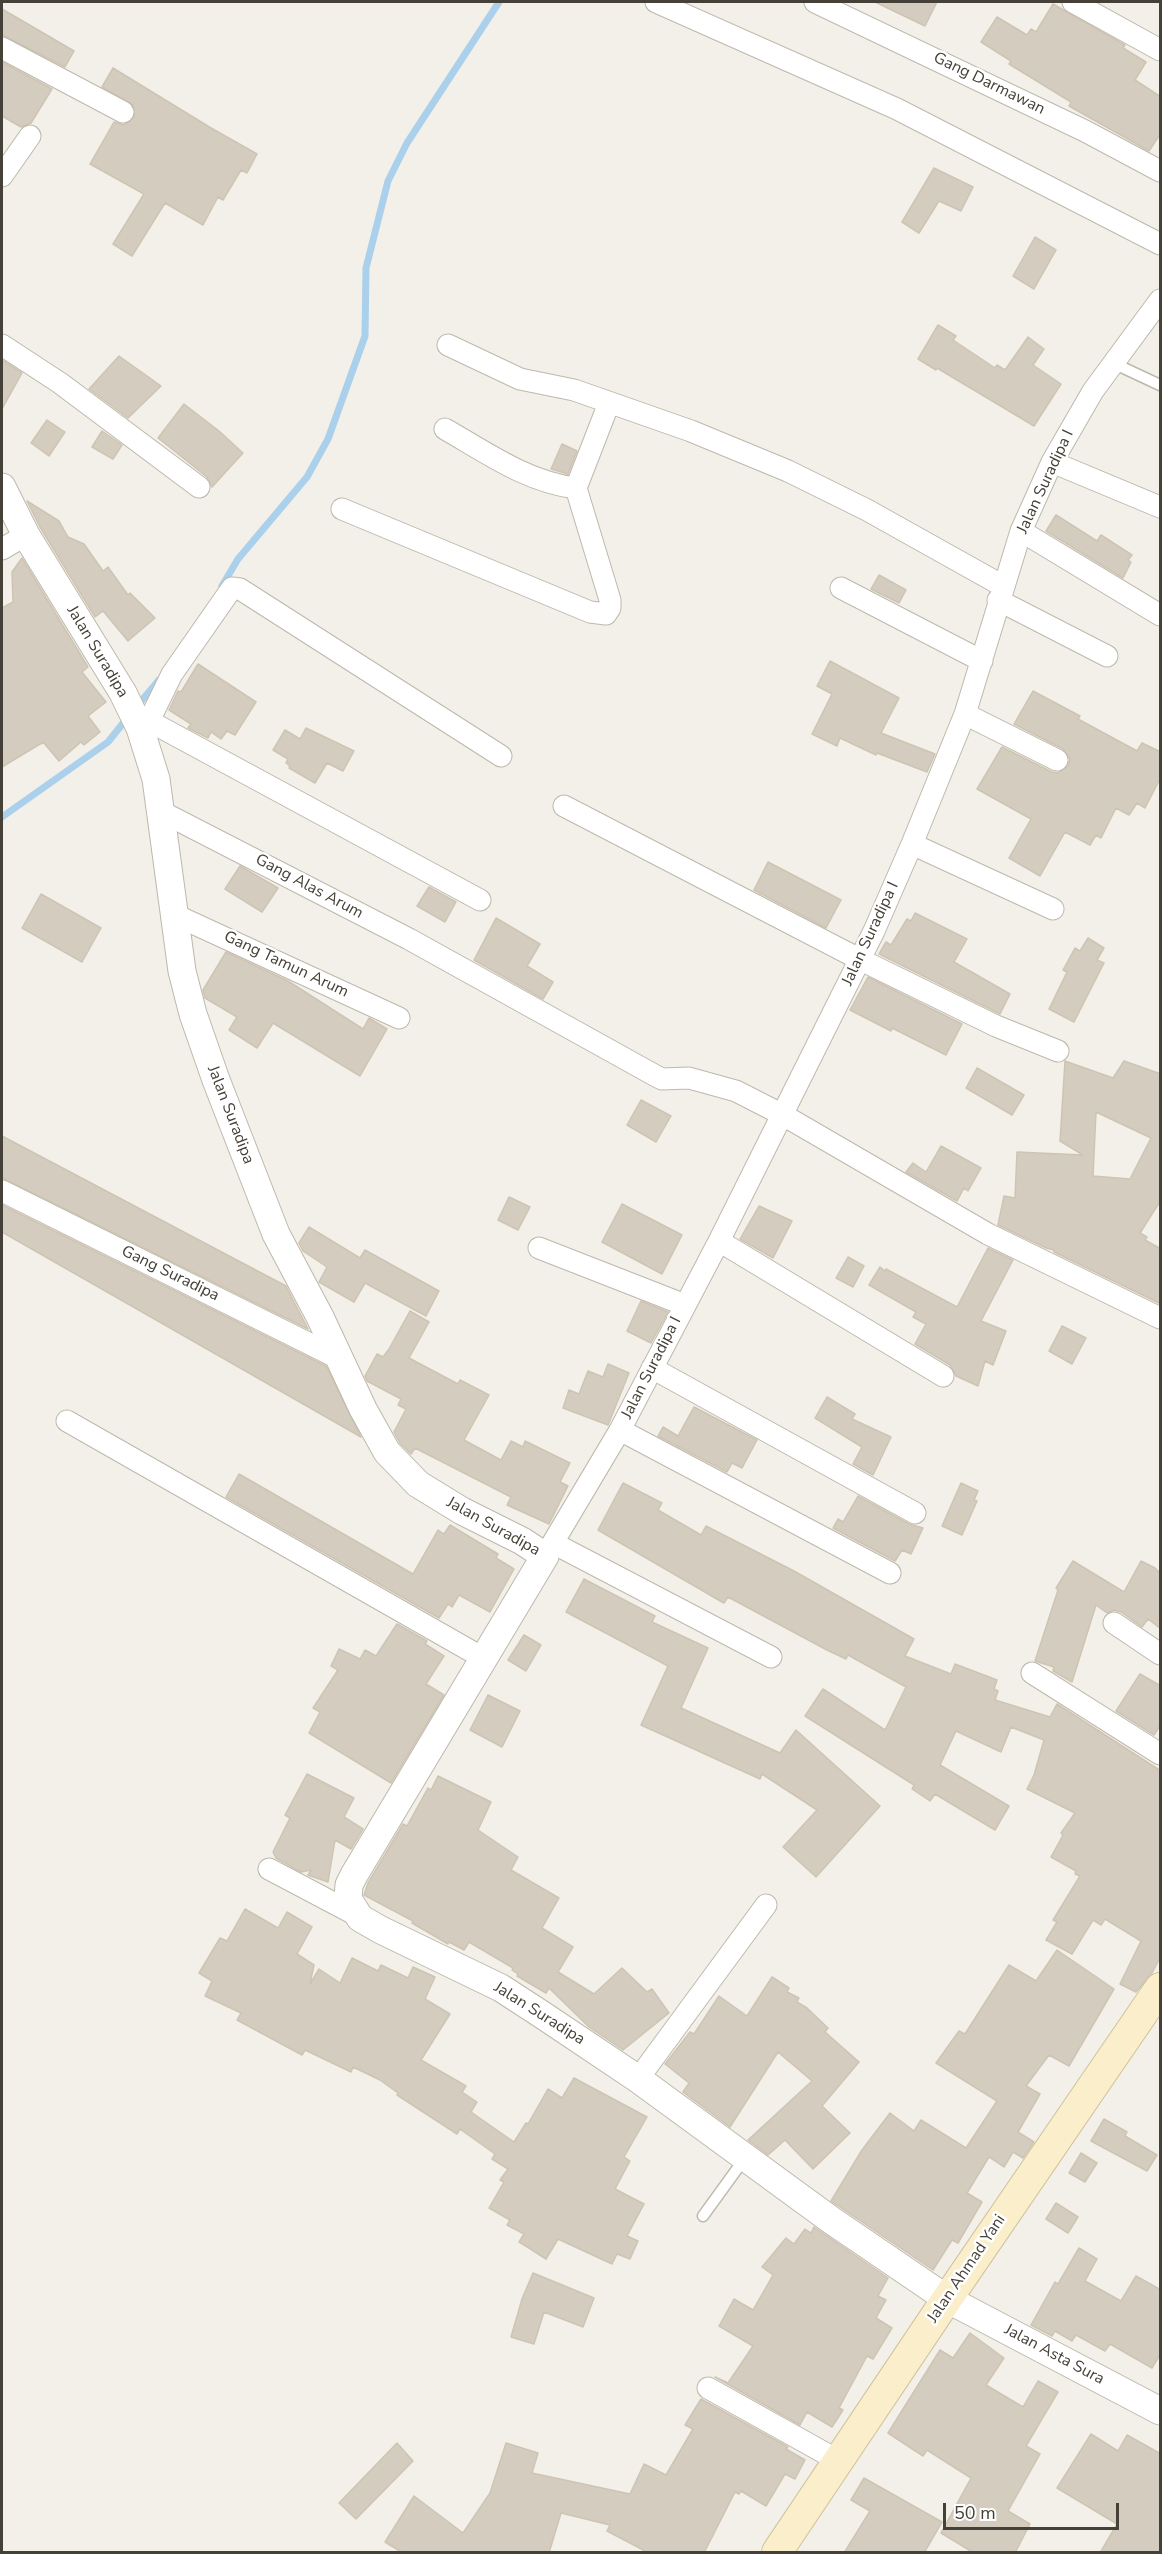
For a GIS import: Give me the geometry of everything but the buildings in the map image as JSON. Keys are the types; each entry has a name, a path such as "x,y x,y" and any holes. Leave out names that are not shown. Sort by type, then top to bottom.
{"main road":[{"name":"Jalan Ahmad Yani","path":"777,2553 947,2299 1161,1988"}],"street":[{"path":"656,2 897,110 1161,244"},
{"name":"Gang Darmawan","path":"815,2 1085,131 1161,171"},
{"path":"1073,2 1161,50"},
{"path":"2,48 123,111"},
{"path":"2,176 30,136"},
{"name":"Jalan Suradipa I","path":"549,1550 620,1430 719,1241 859,960 912,844 965,714 1021,531 1052,462 1093,391 1161,300"},
{"path":"2,345 60,383 199,487"},
{"path":"448,345 520,379 565,388 609,402 691,431 788,471 867,510 1107,656"},
{"path":"342,509 590,612 603,615 610,608 610,600 576,488 609,402"},
{"path":"445,429 529,476 550,484 576,488"},
{"path":"1052,462 1161,507"},
{"name":"Jalan Suradipa","path":"2,487 26,535 146,728 162,812 173,914 182,971 193,1014 276,1234 320,1317 338,1358 387,1452 403,1472 435,1495 512,1535 549,1550 385,1821 349,1885 348,1899 360,1917 381,1930 501,1988 638,2079 745,2158 947,2299"},
{"path":"1021,531 1161,615"},
{"path":"2,549 26,535"},
{"path":"480,900 146,728 172,674 232,588 240,589 501,756"},
{"path":"841,588 982,661"},
{"path":"965,714 1057,760"},
{"path":"564,806 859,960 996,1026 1058,1051"},
{"name":"Gang Alas Arum","path":"162,812 287,875 656,1076 689,1078 736,1091 783,1115 987,1234 1153,1314"},
{"path":"912,844 1053,909"},
{"name":"Gang Tamun Arum","path":"173,914 399,1018"},
{"name":"Gang Suradipa","path":"2,1191 338,1358"},
{"path":"719,1241 943,1376"},
{"path":"539,1248 685,1305"},
{"path":"652,1368 915,1513"},
{"path":"67,1421 483,1658"},
{"path":"620,1430 890,1573"},
{"path":"549,1550 771,1657"},
{"path":"1114,1623 1161,1654"},
{"path":"1032,1673 1161,1754"},
{"path":"269,1869 360,1917"},
{"path":"638,2079 766,1905"},
{"name":"Jalan Asta Sura","path":"947,2299 1161,2411"},
{"path":"708,2388 839,2461"}],"lane":[{"path":"1113,363 1161,385"},
{"path":"703,2216 745,2158"}],"waterway":[{"path":"222,586 238,559 307,477 328,439 365,336 366,268 388,181 407,143 499,2"},
{"path":"137,706 159,680"},
{"path":"2,817 108,742 128,717"}]}
